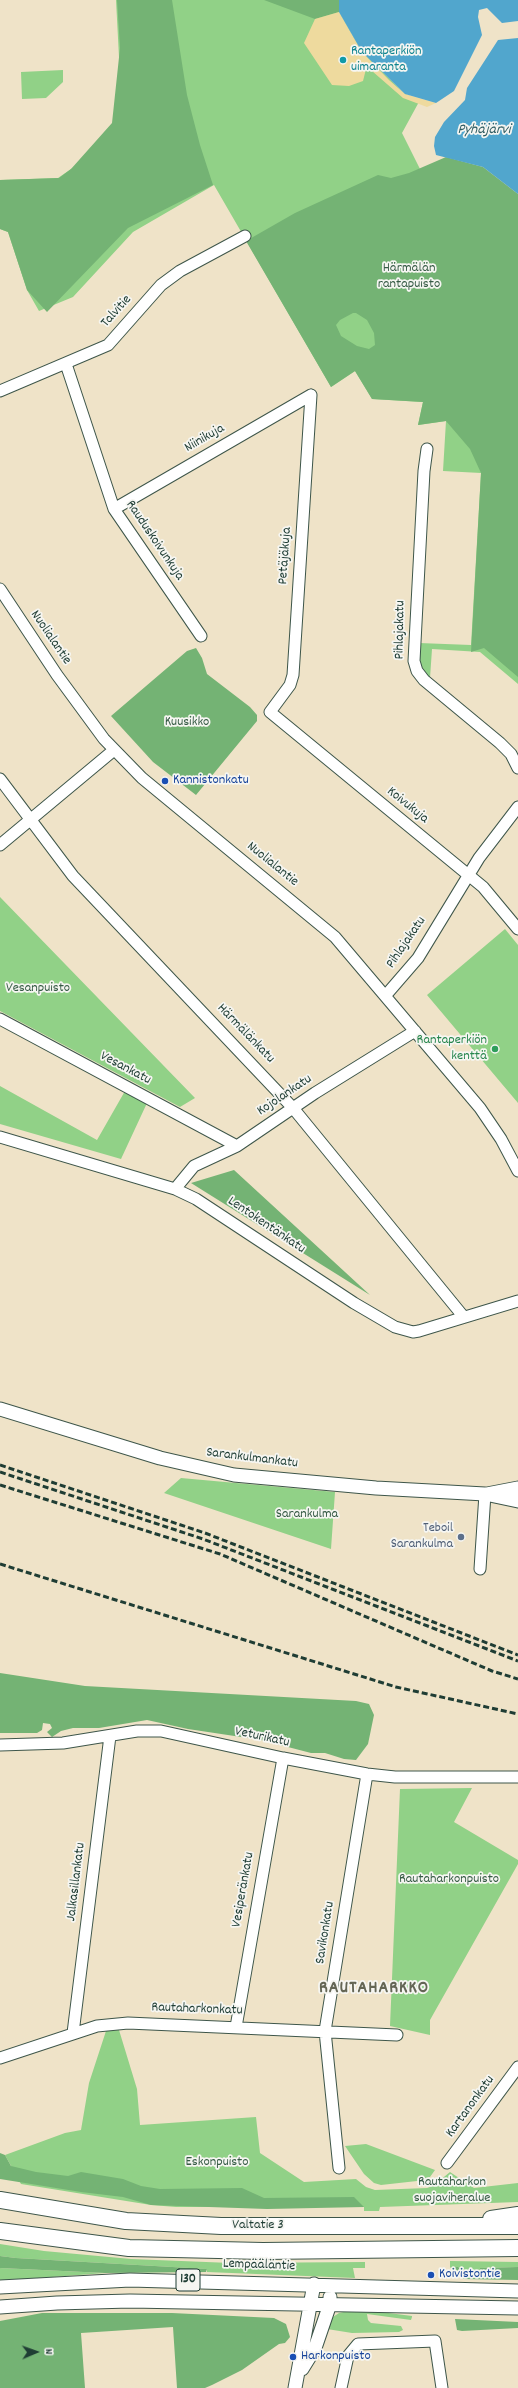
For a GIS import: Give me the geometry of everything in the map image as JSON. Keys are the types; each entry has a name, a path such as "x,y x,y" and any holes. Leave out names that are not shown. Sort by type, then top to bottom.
{"highway":[{"name":"Valtatie 3","path":"0,2200 134,2221 221,2226 518,2226"},
{"path":"436,2227 518,2215"},
{"name":"Valtatie 3","path":"0,2231 128,2248 263,2251 518,2248"}],"main road":[{"name":"Sarankulmankatu","path":"0,1409 160,1458 234,1476 376,1488 485,1494 518,1501"},
{"name":"Sarankulmankatu","path":"485,1494 518,1488"},
{"name":"Lempääläntie","path":"0,2287 118,2280 330,2284 518,2291"},
{"path":"295,2388 300,2372 306,2326 314,2284"},
{"path":"300,2372 315,2348 330,2304 330,2284"},
{"name":"130","path":"0,2307 57,2302 130,2301 518,2308"}],"street":[{"name":"Talvitie","path":"0,391 108,345 161,285 180,271 245,236"},
{"name":"Rauduskoivunkuja","path":"66,364 114,509 201,636"},
{"name":"Niinikuja","path":"114,509 311,395"},
{"name":"Petäjäkuja","path":"270,712 290,685 293,675 311,395"},
{"name":"Pihlajakatu","path":"427,449 424,471 414,661 417,671 424,680 500,743 511,754 518,768"},
{"name":"Nuolialantie","path":"0,589 57,675 114,750 142,778 335,937 386,995 480,1108 501,1139 518,1171"},
{"name":"Koivukuja","path":"270,712 483,887 518,929"},
{"path":"0,845 114,750"},
{"name":"Härmälänkatu","path":"0,779 30,821 95,901 293,1108 463,1316"},
{"name":"Pihlajakatu","path":"386,995 418,958 468,875 518,808"},
{"name":"Vesankatu","path":"0,1018 237,1146"},
{"name":"Kojolankatu","path":"175,1189 194,1166 237,1146 293,1108 415,1031"},
{"name":"Lentokentänkatu","path":"0,1137 175,1189 215,1210 390,1325 408,1331 419,1331 463,1316 484,1313 518,1301"},
{"name":"Lentokentänkatu","path":"506,1305 518,1298"},
{"path":"480,1569 485,1494"},
{"name":"Veturikatu","path":"0,1745 63,1743 137,1731 161,1731 283,1758 367,1774 395,1777 518,1777"},
{"name":"Jalkasillankatu","path":"73,2033 110,1736"},
{"name":"Vesiperänkatu","path":"236,2027 283,1758"},
{"name":"Savikonkatu","path":"339,2168 325,2031 367,1774"},
{"name":"Rautaharkonkatu","path":"0,2058 97,2026 128,2023 397,2035"},
{"name":"Kartanonkatu","path":"448,2164 518,2067"},
{"path":"341,2388 348,2356 358,2344 434,2341 442,2388"}],"green space":[{"name":"Härmälän rantapuisto","path":"116,0 339,0 339,12 362,52 405,94 420,100 402,133 420,169 518,194 518,684 480,652 432,649 430,678 424,672 419,660 419,643 471,645 481,473 443,471 446,421 418,425 423,402 372,399 355,371 331,387 214,185 133,232 73,297 39,311 27,290 8,232 0,229 0,180 58,178 123,133"},
{"path":"117,0 172,0 187,95 200,145 213,185 128,228 47,312 27,290 8,232 0,229 0,180 59,178 71,169 112,123 120,48"},
{"path":"264,0 339,0 339,12 315,19"},
{"path":"63,70 63,82 46,98 22,99 21,72"},
{"path":"446,157 483,167 518,194 518,677 484,648 471,652 481,473 470,449 446,421 418,425 423,402 372,399 355,371 331,387 246,241 295,213 378,175 391,178 409,173","holes":["353,313 356,313 367,320 374,333 375,345 369,349 357,346 341,336 336,325 340,320"]},
{"name":"Kuusikko","path":"196,648 202,658 207,674 250,707 257,715 257,721 196,795 153,762 111,716 187,651"},
{"name":"Vesanpuisto","path":"0,897 195,1098 180,1107 0,1011"},
{"name":"Rantaperkiön kenttä","path":"505,929 518,945 518,1103 427,995"},
{"path":"0,1086 97,1140 125,1091 147,1103 121,1159 0,1124"},
{"path":"234,1170 370,1295 191,1183"},
{"name":"Sarankulma","path":"181,1478 335,1492 331,1549 164,1493"},
{"path":"0,1673 85,1686 356,1701 369,1704 374,1715 368,1744 356,1760 344,1759 325,1753 311,1753 261,1740 188,1729 147,1720 99,1728 73,1728 61,1731 52,1737 47,1732 52,1728 50,1724 43,1723 42,1730 37,1733 0,1733"},
{"name":"Rautaharkonpuisto","path":"472,1788 454,1822 518,1860 518,1864 430,2020 430,2035 390,2026 400,1789"},
{"name":"Eskonpuisto","path":"119,2030 137,2089 140,2125 256,2117 260,2153 304,2182 356,2179 366,2187 375,2190 427,2188 433,2186 450,2172 474,2188 518,2183 518,2202 380,2207 379,2211 364,2211 364,2207 176,2207 151,2205 21,2184 5,2155 65,2133 81,2130 89,2083 106,2031"},
{"path":"366,2144 435,2170 430,2177 417,2181 381,2185 374,2183 364,2174 345,2146"},
{"path":"0,2153 5,2155 11,2166 36,2172 68,2176 81,2172 123,2179 141,2186 160,2189 242,2188 264,2198 354,2197 364,2207 267,2209 151,2205 123,2197 0,2179"},
{"path":"0,2244 44,2251 131,2259 231,2263 365,2262 365,2268 353,2268 355,2278 207,2272 207,2269 0,2256"},
{"path":"0,2256 207,2269 206,2272 105,2273 0,2268"},
{"path":"450,2261 518,2262 518,2267 480,2268 479,2274 476,2274 469,2273 458,2267 450,2267"},
{"path":"450,2267 458,2267 469,2273 479,2274 480,2268 518,2267 518,2280 464,2279"},
{"path":"0,2268 105,2273 0,2281"},
{"path":"357,2309 412,2317 411,2320 367,2314 368,2320 371,2323 401,2326 403,2330 399,2332 352,2333 327,2329 333,2317 339,2313"},
{"path":"42,2313 172,2313 274,2318 286,2324 290,2337 285,2343 279,2344 242,2370 212,2385 205,2388 177,2388 173,2327 81,2333 85,2388 0,2388 0,2321"},
{"path":"455,2319 518,2322 518,2328 462,2331 457,2330"}],"sand":[{"name":"Rantaperkiön uimaranta","path":"339,12 362,52 389,80 405,94 436,103 427,107 403,98 372,71 366,69 363,81 349,86 332,85 304,43 315,19"}],"water":[{"name":"Pyhäjärvi","path":"339,0 518,0 518,21 502,23 487,8 479,10 478,17 482,35 454,91 436,103 405,94 362,52 339,12"},
{"name":"Pyhäjärvi","path":"518,38 518,194 483,167 436,155 434,146 435,137 444,122 465,100 467,88 498,40"}],"railway":[{"path":"0,1465 205,1533 518,1655"},
{"path":"0,1472 203,1539 518,1661"},
{"path":"0,1485 220,1554 492,1671 518,1679"},
{"path":"0,1564 396,1687 518,1714"}],"place":[{"name":"Rantaperkiön uimaranta","path":"343,60"},
{"name":"Kannistonkatu","path":"165,781"},
{"name":"Rantaperkiön kenttä","path":"495,1049"},
{"name":"Teboil Sarankulma","path":"461,1537"},
{"name":"Koivistontie","path":"431,2275"},
{"name":"Harkonpuisto","path":"293,2357"}],"district":[{"name":"RAUTAHARKKO","path":"374,1990"}],"park label":[{"name":"Rautaharkon suojaviheralue","path":"452,2192"}]}
